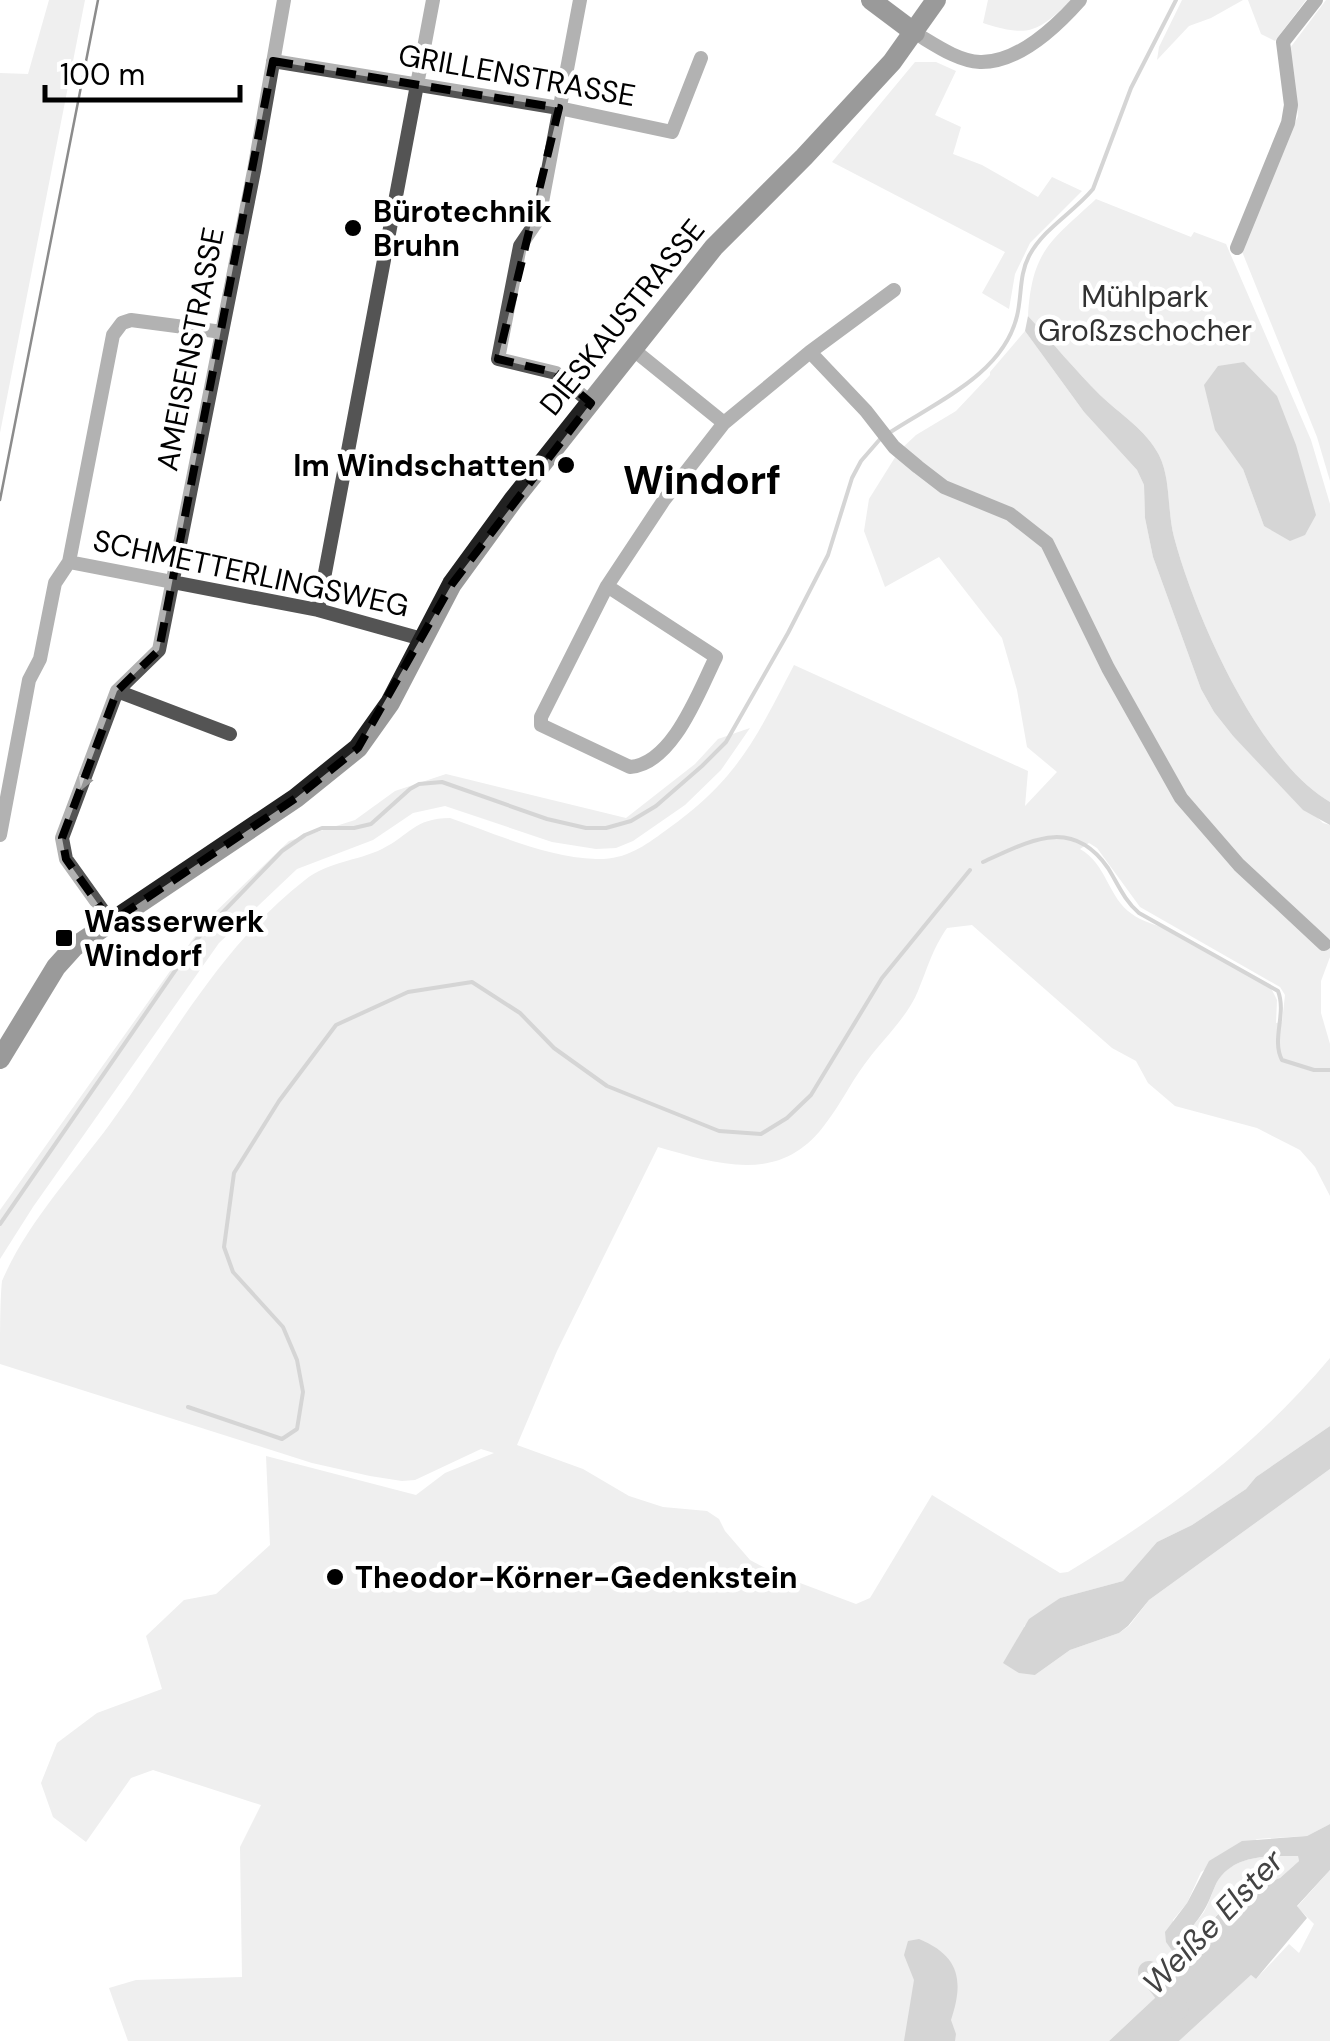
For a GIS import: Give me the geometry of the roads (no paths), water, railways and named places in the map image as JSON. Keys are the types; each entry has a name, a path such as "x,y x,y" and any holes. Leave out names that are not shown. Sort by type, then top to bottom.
{"main road":[{"path":"871,0 914,33"},
{"name":"DIESKAUSTRASSE","path":"0,1059 56,968 74,946 296,798 358,748 390,703 452,584 591,403 714,247 804,158 914,33 936,0"}],"street":[{"name":"AMEISENSTRASSE","path":"111,922 66,859 62,838 117,691 159,650 284,0"},
{"path":"318,610 433,0"},
{"path":"580,0 539,218 520,246 498,359 556,372 591,403"},
{"path":"914,33 955,56 981,62 1011,56 1061,22 1080,0"},
{"path":"1237,248 1288,124 1291,105 1283,42 1316,0"},
{"name":"GRILLENSTRASSE","path":"273,60 559,108 672,132 701,58"},
{"path":"607,586 716,657 679,734 640,766 630,767 541,725 541,718 607,586 664,500 724,423 894,290"},
{"path":"0,835 29,680 40,659 55,584 69,562 114,334 122,323 132,320 222,332"},
{"path":"635,351 724,423"},
{"path":"810,352 889,441 944,488 1010,514 1047,542 1108,668 1181,798 1239,864 1324,944"},
{"name":"SCHMETTERLINGSWEG","path":"69,562 318,610 422,639"},
{"path":"117,691 230,734"}],"water":[{"path":"1028,316 1100,395 1154,446 1165,474 1174,537 1214,644 1255,721 1278,754 1303,782 1330,802 1330,825 1303,810 1214,712 1201,689 1153,557 1145,518 1144,485 1137,470 1084,412 1025,331"},
{"path":"1244,362 1277,396 1316,515 1305,535 1290,541 1264,526 1243,469 1215,430 1204,385 1218,366"},
{"path":"1330,1426 1330,1469 1149,1600 1119,1633 1070,1650 1035,1675 1019,1673 1003,1663 1029,1619 1060,1598 1123,1581 1157,1542 1192,1525 1246,1489 1256,1477"},
{"name":"Weiße Elster","path":"1330,1824 1330,1870 1297,1906 1307,1918 1256,1979 1251,1975 1179,2041 1109,2041 1172,1982 1183,1966 1166,1942 1165,1932 1187,1903 1209,1861 1242,1841 1307,1836","holes":["1298,1856 1299,1861 1280,1878 1269,1882 1261,1877 1237,1895 1191,1942 1187,1939 1217,1882 1233,1866 1264,1857"]},
{"path":"919,1939 943,1953 955,1971 957,1993 951,2020 955,2041 904,2041 914,1980 904,1955 908,1941"}],"waterway":[{"path":"889,433 965,385 997,355 1009,337 1029,256 1043,237 1093,189 1131,88 1176,0"},
{"path":"0,1224 197,939 282,851 305,835 322,828 371,824 410,789 442,782 547,819 586,828 606,828 631,821 656,806 702,766 726,742 788,633 828,555 852,478 881,438"},
{"path":"983,862 1033,841 1064,838 1079,842 1108,868 1139,913 1278,991 1278,1044 1282,1060 1314,1070 1330,1070"},
{"path":"188,1407 282,1439 297,1429 303,1392 297,1360 283,1327 233,1272 224,1247 234,1173 279,1101 336,1025 408,992 472,982 520,1013 554,1048 607,1086 719,1131 761,1134 787,1118 811,1095 882,978 970,870"},
{"name":"Weiße Elster","path":"1149,1972 1178,2009"}],"tram line":[{"path":"0,500 98,0"}],"place":[{"name":"Bürotechnik Bruhn","path":"353,228"},
{"name":"Im Windschatten","path":"566,465"},
{"name":"Wasserwerk Windorf","path":"64,938"},
{"name":"Theodor-Körner-Gedenkstein","path":"335,1577"}],"district":[{"name":"Windorf","path":"702,480"}],"park label":[{"name":"Mühlpark Großzschocher","path":"1145,313"}]}
